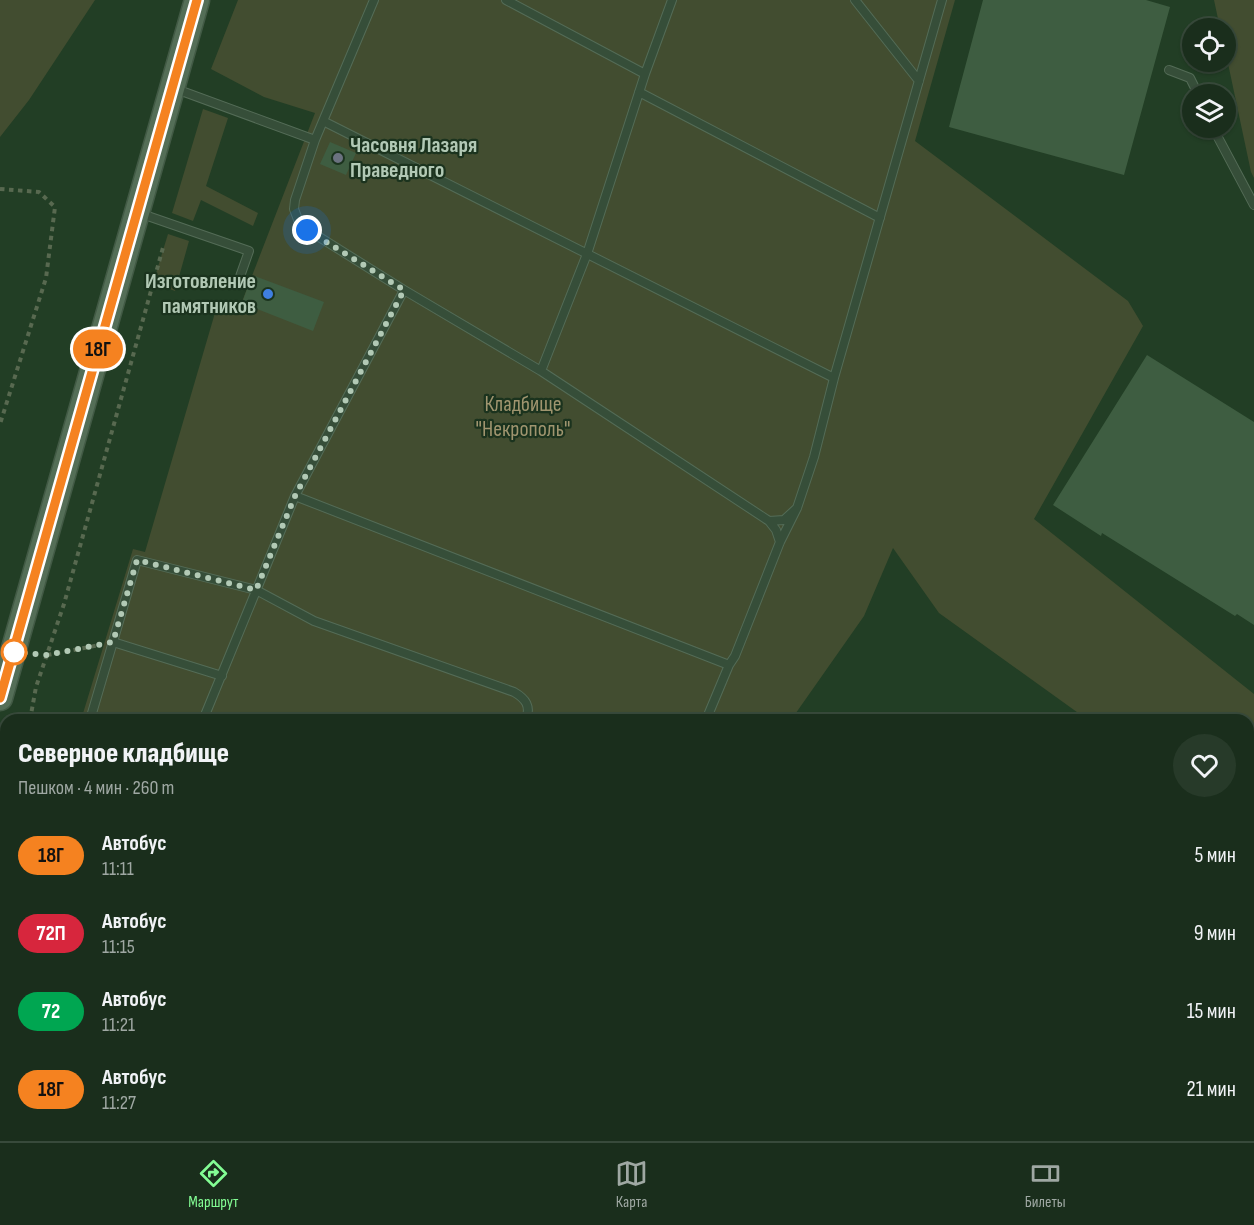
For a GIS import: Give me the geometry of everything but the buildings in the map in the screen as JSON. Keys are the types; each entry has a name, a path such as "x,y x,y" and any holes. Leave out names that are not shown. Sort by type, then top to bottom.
{"main road":[{"path":"0,698 197,0"}],"lane":[{"path":"374,0 315,140 295,200 296,217 307,230 541,371 769,520 780,542"},
{"path":"506,0 645,74"},
{"path":"541,371 586,254 645,74 672,0"},
{"path":"855,0 918,81"},
{"path":"709,714 735,656 780,542 797,508 814,458 834,378 942,0"},
{"path":"1169,70 1190,78 1193,84"},
{"path":"172,87 315,140"},
{"path":"639,92 880,218"},
{"path":"323,121 834,378"},
{"path":"1218,138 1254,205"},
{"path":"138,213 249,251 237,285"},
{"path":"206,714 295,496 404,290"},
{"path":"295,496 729,665"},
{"path":"769,520 784,520 797,508"},
{"path":"92,714 137,560 256,590 314,621 514,692 524,697 528,704 528,714"},
{"path":"113,642 222,676"}],"path":[{"path":"0,189 39,192 55,207 46,278 0,424"},
{"path":"31,714 36,687 73,570 164,244"},
{"path":"47,655 113,642"}],"green space":[{"path":"0,0 95,0 29,100 0,137"},
{"name":"Кладбище \"Некрополь\"","path":"238,0 955,0 915,141 1128,301 1143,326 1034,519 1254,694 1254,714 1080,714 939,613 893,548 864,616 795,714 83,714 133,549 145,552 217,306 238,312 315,113 264,97 211,69"},
{"path":"1214,0 1254,0 1254,178 1236,101 1236,84 1232,84 1230,72 1236,72 1236,18 1218,18"},
{"path":"203,109 228,118 206,186 258,213 253,226 201,200 193,221 172,213"},
{"path":"168,234 189,241 175,291 153,283"}],"bus line":[{"name":"18Г","path":"0,698 197,0"}],"place":[{"name":"Часовня Лазаря Праведного","path":"338,158"},
{"name":"Изготовление памятников","path":"268,294"}],"route":[{"path":"14,652 47,655 113,642 137,560 256,590 295,496 404,290 307,230"}]}
